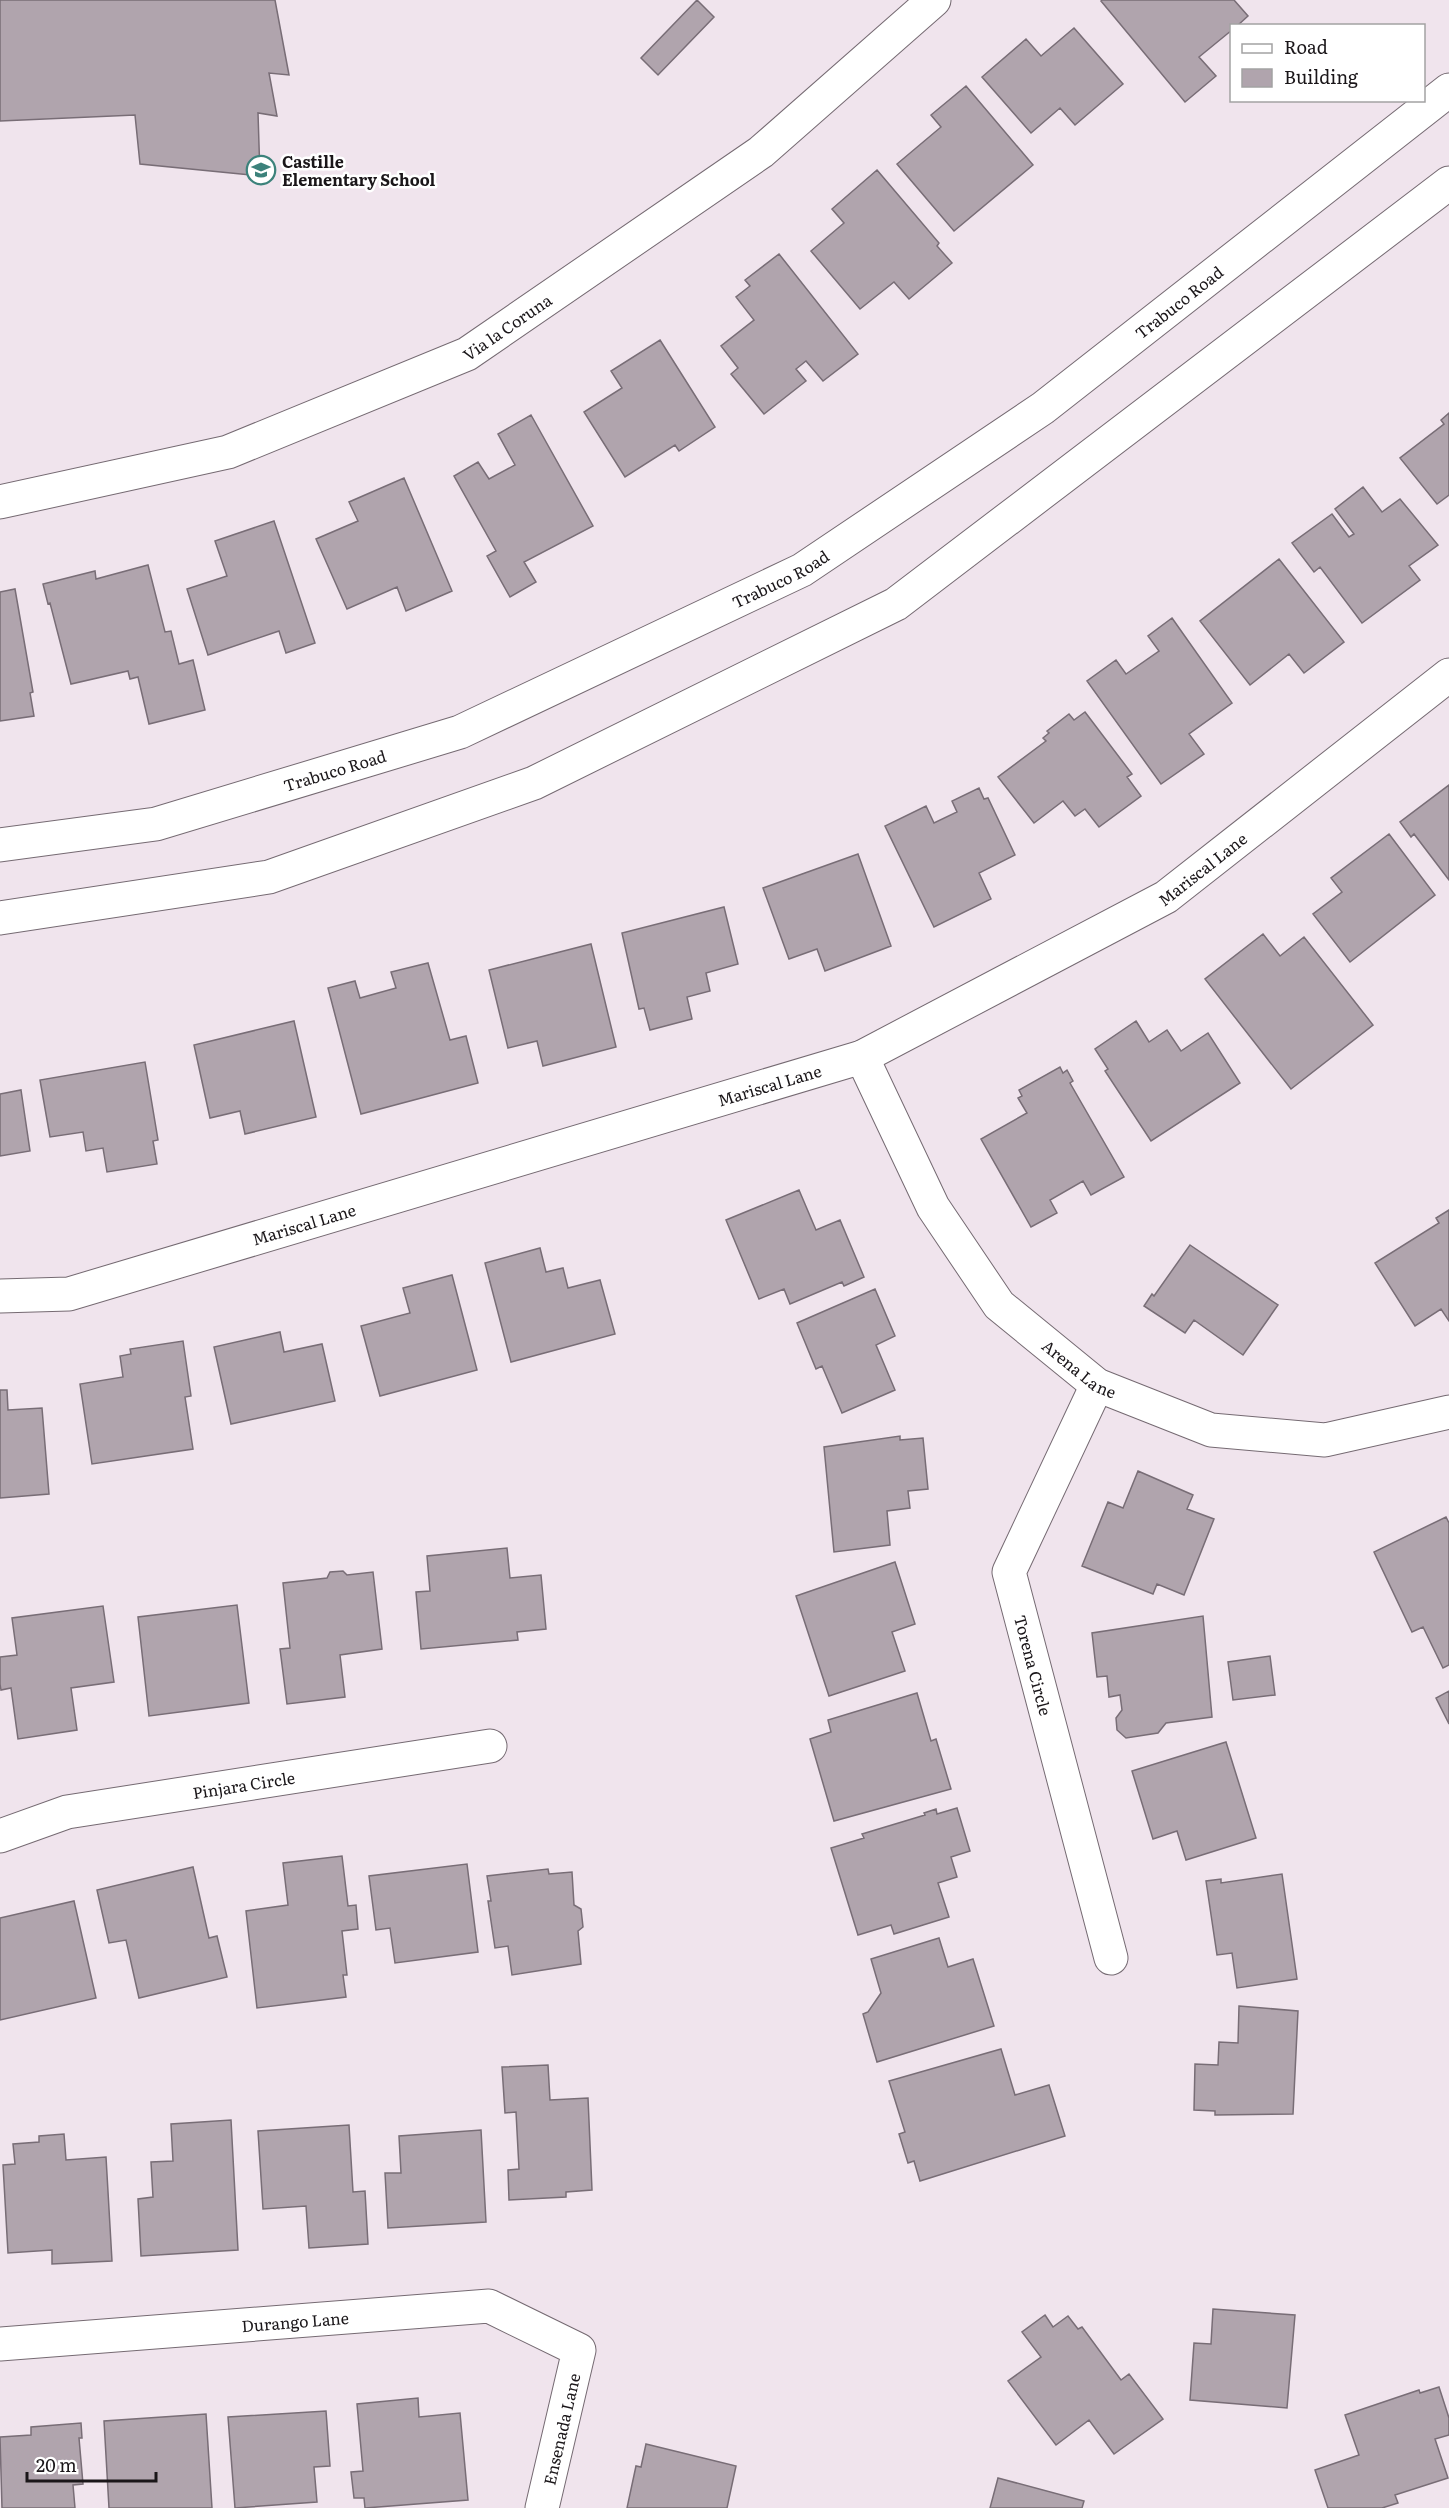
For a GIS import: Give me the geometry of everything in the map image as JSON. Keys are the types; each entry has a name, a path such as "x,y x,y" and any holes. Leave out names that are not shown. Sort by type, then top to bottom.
{"street":[{"name":"Via la Coruna","path":"0,502 228,452 467,354 761,152 934,0"},
{"name":"Trabuco Road","path":"0,845 156,824 460,732 802,570 1043,408 1449,90"},
{"path":"0,918 269,877 534,783 896,604 1449,183"},
{"name":"Mariscal Lane","path":"0,1296 69,1294 862,1056 1166,897 1449,675"},
{"name":"Arena Lane","path":"862,1056 933,1207 999,1305 1097,1385 1211,1430 1324,1440 1449,1412"},
{"name":"Torena Circle","path":"1097,1385 1009,1572 1111,1958"},
{"name":"Pinjara Circle","path":"0,1836 67,1812 490,1746"},
{"name":"Durango Lane","path":"0,2344 489,2306 579,2350"},
{"name":"Ensenada Lane","path":"542,2508 579,2350"}],"building":[{"path":"0,0 275,0 289,75 269,73 277,116 258,113 260,176 140,164 135,115 0,121"},
{"path":"697,0 714,17 658,75 641,58"},
{"path":"1234,0 1248,16 1239,24 1230,24 1230,32 1199,57 1216,76 1185,102 1101,1"},
{"path":"1074,28 1123,84 1075,125 1060,108 1031,133 982,77 1026,39 1041,56"},
{"path":"966,86 1033,165 954,231 897,164 941,127 931,115"},
{"path":"877,170 939,243 937,246 952,263 909,299 894,282 860,309 811,251 844,223 832,209"},
{"path":"779,254 858,354 823,381 806,361 796,369 806,381 764,414 731,374 738,368 721,346 754,320 736,297 750,286 745,280"},
{"path":"660,340 715,427 679,451 675,445 625,477 584,412 622,388 611,371"},
{"path":"1449,413 1449,495 1437,504 1400,458 1444,424 1441,420"},
{"path":"531,415 593,526 524,562 536,582 510,597 487,556 496,551 454,476 478,462 489,479 515,465 498,434"},
{"path":"404,478 452,591 406,611 397,587 347,609 316,539 358,521 349,502"},
{"path":"1363,487 1382,512 1400,499 1438,545 1409,566 1420,580 1362,623 1320,567 1314,572 1292,543 1332,514 1349,537 1354,534 1335,509"},
{"path":"274,521 315,643 286,653 279,631 208,655 187,589 227,576 215,541"},
{"path":"1279,559 1344,642 1304,673 1289,654 1250,685 1200,621"},
{"path":"148,565 165,632 171,631 179,664 193,660 205,710 149,724 138,677 130,679 128,671 71,684 43,584 95,571 96,579"},
{"path":"15,589 33,692 30,693 34,716 0,721 0,592"},
{"path":"1172,618 1232,703 1189,734 1204,754 1161,784 1087,681 1116,660 1126,674 1159,651 1148,636"},
{"path":"1085,712 1132,774 1127,777 1141,796 1099,827 1085,809 1075,816 1063,801 1034,823 998,777 1046,741 1043,738 1049,733 1047,731 1069,714 1074,720"},
{"path":"1449,785 1449,880 1414,834 1411,837 1400,822"},
{"path":"979,788 984,799 988,798 1015,855 979,873 991,899 934,927 885,826 926,806 934,823 957,812 952,801"},
{"path":"1389,834 1435,895 1350,962 1313,914 1342,892 1331,878"},
{"path":"858,854 891,946 825,971 817,949 789,959 763,888"},
{"path":"724,907 738,964 706,973 710,991 687,997 692,1019 650,1030 644,1008 639,1009 622,933"},
{"path":"1263,934 1280,956 1304,937 1373,1025 1291,1089 1205,979"},
{"path":"591,944 616,1047 543,1066 537,1041 508,1048 489,970"},
{"path":"428,963 450,1040 466,1036 478,1083 361,1114 328,988 355,981 360,998 396,988 391,972"},
{"path":"294,1021 316,1117 245,1134 240,1111 210,1118 194,1045"},
{"path":"1136,1021 1149,1042 1167,1030 1181,1051 1208,1033 1240,1083 1151,1141 1105,1071 1108,1069 1095,1049"},
{"path":"145,1062 158,1140 153,1141 157,1164 107,1172 103,1148 86,1151 83,1132 50,1137 40,1080"},
{"path":"1060,1067 1063,1073 1067,1070 1073,1081 1070,1083 1124,1177 1091,1195 1083,1181 1050,1200 1057,1213 1031,1227 981,1139 1027,1113 1018,1098 1022,1096 1019,1090"},
{"path":"21,1090 30,1151 0,1156 0,1094"},
{"path":"799,1190 816,1230 840,1220 864,1277 844,1286 842,1282 790,1304 784,1289 759,1299 726,1220"},
{"path":"1449,1210 1449,1321 1441,1309 1415,1326 1375,1263 1439,1223 1436,1218"},
{"path":"1190,1245 1278,1305 1243,1355 1194,1320 1185,1333 1144,1306 1152,1294 1154,1296"},
{"path":"540,1248 546,1272 563,1268 568,1288 600,1280 615,1334 511,1362 485,1263"},
{"path":"452,1275 477,1370 380,1396 361,1326 410,1313 403,1288"},
{"path":"875,1289 895,1336 876,1345 895,1390 842,1413 822,1366 816,1369 797,1323"},
{"path":"280,1332 284,1352 322,1344 335,1401 231,1424 214,1347"},
{"path":"183,1341 191,1396 185,1397 193,1449 92,1464 80,1384 123,1377 120,1356 131,1354 130,1349"},
{"path":"0,1390 7,1390 8,1410 42,1408 49,1494 0,1498"},
{"path":"900,1436 900,1440 923,1438 928,1489 908,1491 910,1508 887,1511 890,1545 834,1552 824,1447"},
{"path":"1138,1471 1193,1495 1187,1509 1214,1519 1184,1595 1157,1584 1153,1594 1082,1566 1108,1502 1123,1508"},
{"path":"1446,1517 1449,1523 1449,1665 1443,1668 1423,1627 1412,1632 1374,1552"},
{"path":"507,1548 510,1578 541,1575 546,1629 517,1632 518,1640 421,1649 416,1592 430,1591 427,1556"},
{"path":"895,1562 915,1624 892,1632 905,1671 829,1696 796,1596"},
{"path":"343,1571 347,1575 373,1572 382,1649 340,1655 345,1697 287,1704 280,1649 290,1648 283,1583 327,1578 330,1572"},
{"path":"237,1605 249,1703 149,1716 138,1617"},
{"path":"103,1606 114,1682 71,1688 77,1730 18,1739 11,1688 1,1690 0,1684 0,1657 17,1655 12,1618"},
{"path":"1203,1616 1212,1717 1166,1723 1158,1733 1126,1738 1117,1730 1116,1718 1122,1710 1120,1695 1109,1697 1107,1676 1097,1677 1092,1633"},
{"path":"1270,1656 1275,1695 1233,1700 1228,1662"},
{"path":"1449,1691 1449,1724 1436,1698"},
{"path":"917,1693 931,1741 936,1739 951,1789 834,1821 810,1739 831,1732 828,1720"},
{"path":"1226,1742 1256,1838 1186,1860 1177,1831 1153,1839 1132,1771"},
{"path":"957,1808 970,1851 951,1857 957,1877 938,1883 949,1917 894,1934 891,1925 858,1935 831,1848 864,1838 862,1834 925,1815 924,1813 936,1809 937,1814"},
{"path":"342,1856 348,1906 356,1905 358,1929 342,1931 347,1975 343,1975 346,1997 257,2008 246,1911 288,1905 283,1863"},
{"path":"467,1864 478,1952 395,1963 390,1928 376,1930 369,1876"},
{"path":"193,1867 209,1938 217,1936 227,1977 139,1998 126,1940 109,1943 97,1890"},
{"path":"548,1869 549,1874 572,1872 574,1905 581,1909 583,1927 578,1931 581,1964 512,1975 508,1946 495,1948 487,1876"},
{"path":"1282,1874 1297,1979 1237,1988 1232,1953 1217,1955 1206,1881 1221,1879 1221,1883"},
{"path":"74,1901 96,1998 0,2020 0,1918"},
{"path":"939,1938 948,1967 973,1959 994,2026 877,2062 863,2014 868,2012 881,1993 871,1959"},
{"path":"1239,2006 1298,2011 1293,2114 1215,2115 1215,2111 1194,2110 1195,2064 1218,2065 1219,2042 1238,2043"},
{"path":"1001,2049 1015,2095 1049,2085 1065,2136 920,2181 914,2161 908,2163 899,2134 905,2132 889,2081"},
{"path":"548,2065 550,2100 588,2098 592,2190 566,2192 566,2197 509,2200 508,2170 519,2169 516,2112 505,2113 502,2067"},
{"path":"231,2120 238,2250 141,2256 138,2199 153,2197 151,2162 173,2161 171,2124"},
{"path":"349,2125 353,2192 365,2191 368,2244 309,2248 306,2206 263,2209 258,2131"},
{"path":"481,2130 486,2222 388,2228 385,2173 401,2173 399,2136"},
{"path":"64,2134 66,2160 106,2157 112,2261 52,2264 52,2250 8,2253 3,2165 15,2164 13,2144 39,2142 39,2136"},
{"path":"1213,2309 1295,2315 1287,2408 1190,2400 1194,2343 1211,2344"},
{"path":"1045,2315 1053,2327 1068,2316 1078,2329 1082,2327 1121,2380 1129,2374 1163,2419 1114,2454 1089,2420 1056,2445 1008,2381 1041,2357 1022,2332"},
{"path":"1439,2387 1449,2418 1449,2435 1435,2439 1448,2478 1395,2495 1398,2503 1382,2508 1328,2508 1315,2470 1359,2455 1345,2415 1419,2390 1420,2393"},
{"path":"418,2398 419,2417 460,2413 468,2500 365,2508 364,2498 354,2498 351,2472 363,2471 357,2404"},
{"path":"326,2411 330,2466 314,2467 317,2502 235,2508 228,2417"},
{"path":"206,2414 212,2508 109,2508 104,2421"},
{"path":"81,2423 82,2438 79,2438 83,2484 73,2485 75,2508 2,2508 0,2437 31,2435 31,2427"},
{"path":"646,2444 736,2466 727,2508 627,2508 636,2466 641,2467"},
{"path":"998,2478 1084,2501 1082,2508 990,2508"}],"place":[{"name":"Castille Elementary School","path":"261,170"}]}
